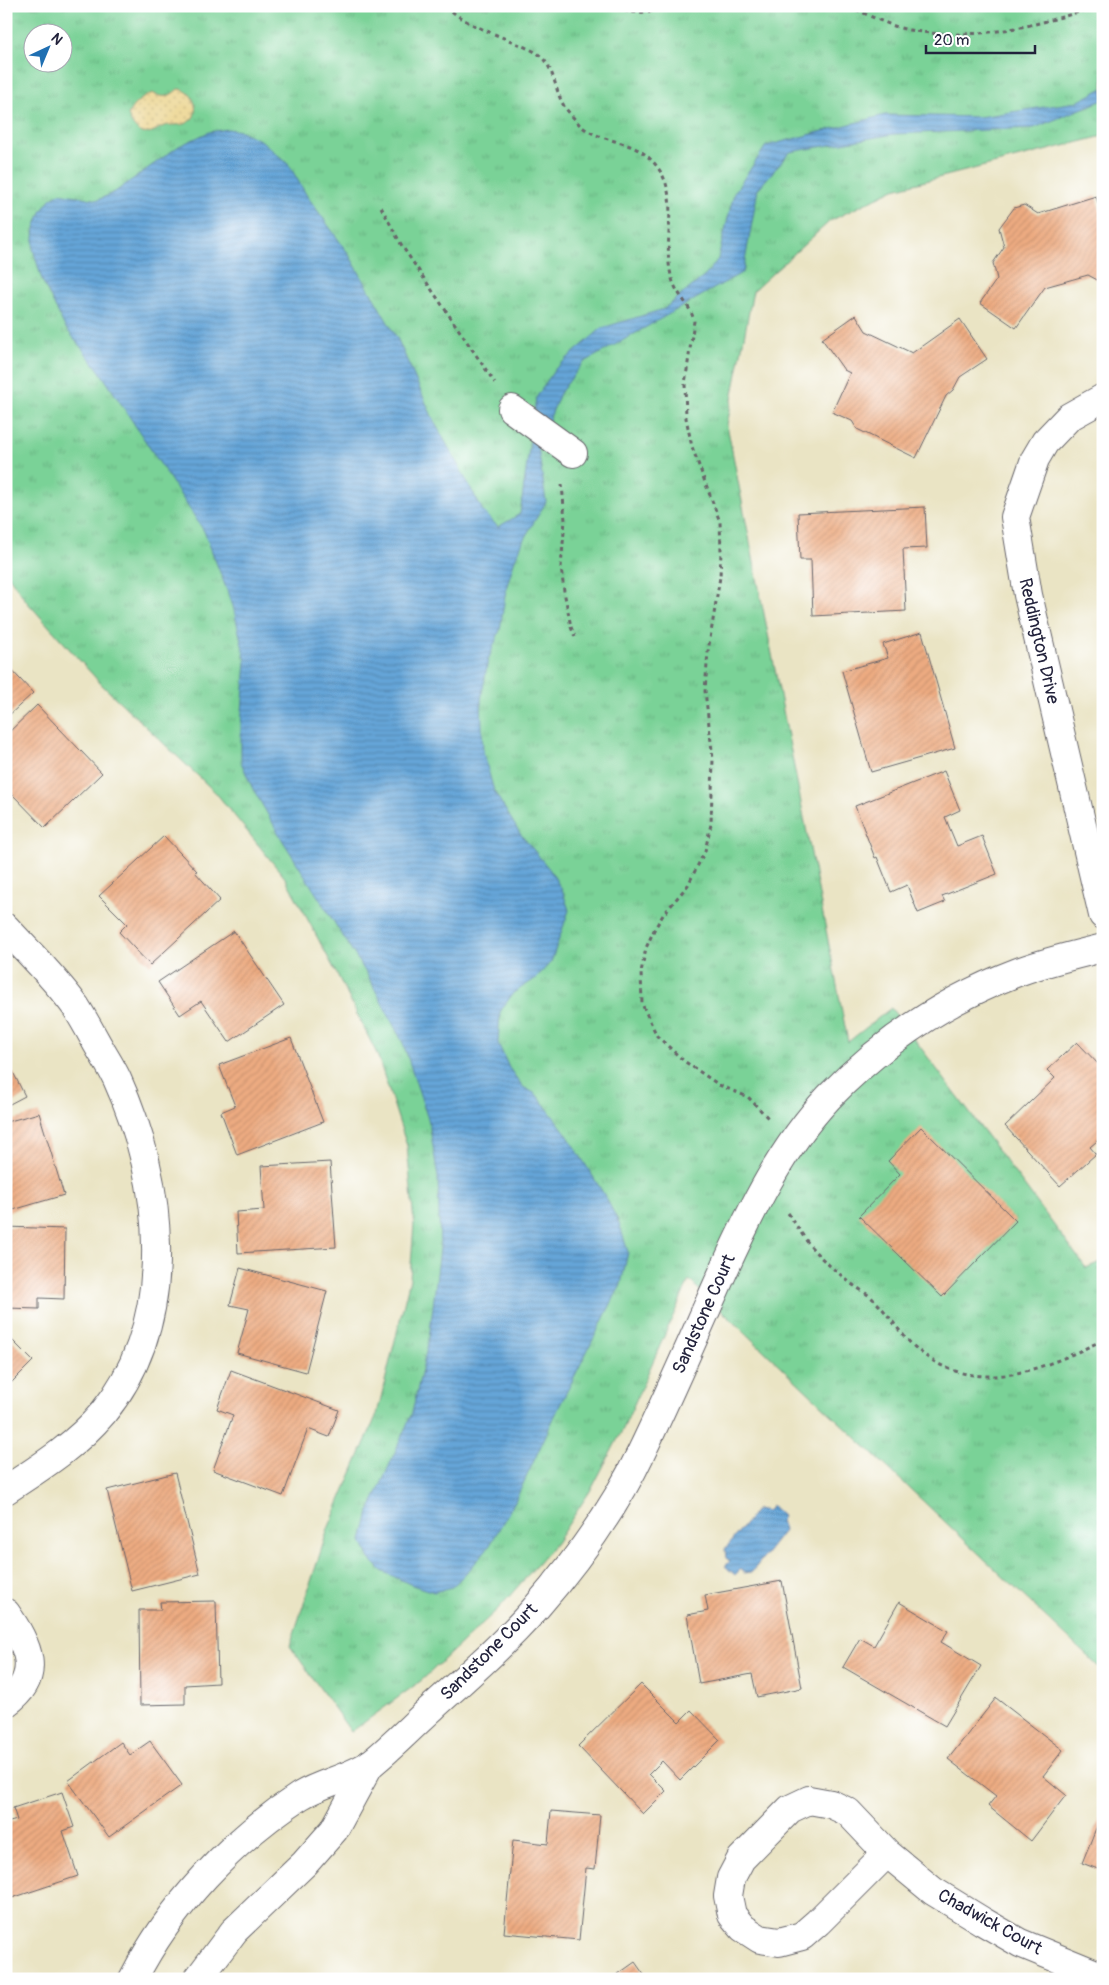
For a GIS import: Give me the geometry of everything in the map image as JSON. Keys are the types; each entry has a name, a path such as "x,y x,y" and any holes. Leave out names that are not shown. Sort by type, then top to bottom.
{"street":[{"name":"Reddington Drive","path":"1103,398 1069,417 1045,442 1035,459 1015,517 1028,595 1103,915"},
{"path":"514,410 563,446"},
{"path":"6,928 45,970 76,1008 117,1079 140,1140 146,1166 156,1219 156,1269 149,1317 140,1350 124,1381 104,1411 84,1434 65,1451 6,1490"},
{"name":"Sandstone Court","path":"133,1979 140,1965 179,1907 219,1862 261,1824 304,1794 370,1764 483,1661 532,1612 576,1559 608,1512 640,1456 750,1212 800,1131 828,1098 856,1070 891,1041 923,1019 978,989 1018,972 1103,948"},
{"path":"6,1614 28,1651 30,1666 25,1684 14,1698 6,1703"},
{"name":"Sandstone Court","path":"198,1979 234,1931 305,1864 334,1830 370,1764"},
{"name":"Chadwick Court","path":"887,1853 802,1936 779,1942 760,1940 743,1928 732,1915 728,1896 731,1878 741,1859 790,1809 809,1800 830,1804 848,1812 887,1853 933,1891 1020,1943 1103,1976"}],"path":[{"path":"446,6 471,24 536,52 550,66 564,105 580,126 603,138 623,143 646,155 662,173 670,198 668,254 673,282 693,313 694,322 685,384 686,418 692,447 720,522 720,578 708,651 705,691 713,759 713,794 711,824 705,851 688,885 664,915 654,930 646,948 641,972 642,1004 656,1036 684,1062 719,1085 748,1097 771,1120"},
{"path":"609,6 623,11 647,14 670,6"},
{"path":"849,6 907,30 939,34 1002,32 1058,19 1097,6"},
{"path":"381,207 402,246 514,410"},
{"path":"563,446 565,520 561,567 571,627 575,637"},
{"path":"774,1172 788,1213 812,1248 849,1282 871,1296 888,1314 897,1329 917,1349 938,1365 966,1375 1007,1376 1046,1365 1103,1340"}],"green space":[{"path":"6,6 1103,6 1103,136 894,189 830,221 753,291 727,425 848,1042 891,1008 1086,1268 1103,1261 1103,1671 689,1280 624,1427 592,1488 556,1543 499,1608 422,1680 351,1732 290,1646 328,1529 377,1414 410,1279 414,1223 407,1146 377,1054 286,879 216,793 102,685 27,602 6,572"}],"sand":[{"path":"178,89 187,92 195,104 195,113 187,123 164,126 147,133 139,132 135,128 128,115 132,107 152,93 165,96"}],"water":[{"path":"1103,88 1103,100 1034,128 894,134 790,152 758,189 743,272 583,363 560,393 538,447 546,502 525,537 514,562 506,589 500,630 488,660 481,700 483,752 494,791 519,832 550,870 562,890 569,910 551,962 535,979 513,993 500,1012 498,1043 509,1068 523,1087 536,1094 566,1133 605,1196 619,1223 628,1252 621,1284 559,1407 515,1501 490,1545 452,1587 434,1592 412,1585 382,1571 370,1559 362,1541 369,1512 412,1413 429,1339 440,1249 438,1177 429,1122 403,1043 368,976 283,841 252,787 241,762 241,725 246,662 233,606 204,531 99,370 65,327 42,280 33,249 35,228 41,212 50,199 60,193 98,200 115,192 179,146 209,132 228,129 241,131 262,141 289,165 307,196 348,253 398,340 434,421 483,511 498,527 520,514 536,398 555,369 602,328 664,309 706,275 718,259 734,193 766,146 885,115 979,117 1077,102"},
{"path":"772,1506 783,1516 780,1522 784,1531 752,1572 744,1573 741,1569 735,1575 725,1566 730,1561 726,1558 725,1549 757,1509 767,1511"}],"building":[{"path":"1096,196 1103,220 1103,283 1088,275 1045,287 1016,328 980,303 997,279 993,263 1004,247 999,228 1014,208 1024,205 1038,214"},
{"path":"856,315 866,331 912,353 960,319 987,359 960,377 953,390 946,396 916,458 857,429 852,421 832,412 850,373 844,370 822,339"},
{"path":"925,507 927,548 903,549 906,611 813,616 811,560 800,560 798,513"},
{"path":"922,632 955,748 871,772 842,671 888,658 883,644"},
{"path":"6,664 33,693 6,718"},
{"path":"37,705 102,773 45,828 11,793 6,798 6,735"},
{"path":"944,771 960,810 945,817 957,846 982,836 997,874 942,896 945,902 918,913 907,885 891,892 877,857 875,858 855,806"},
{"path":"164,836 197,871 195,872 220,900 150,965 119,932 127,924 99,896"},
{"path":"234,931 284,1005 229,1042 201,1001 180,1015 158,982"},
{"path":"291,1038 323,1122 237,1155 221,1112 235,1106 219,1065"},
{"path":"1077,1042 1103,1069 1103,1136 1090,1147 1096,1154 1060,1186 1005,1126 1055,1078 1047,1070"},
{"path":"6,1058 25,1096 6,1106"},
{"path":"39,1113 64,1195 6,1212 6,1122"},
{"path":"921,1127 1016,1221 942,1297 859,1216 900,1174 888,1161"},
{"path":"330,1162 336,1247 238,1253 236,1212 264,1210 261,1166"},
{"path":"6,1227 65,1229 64,1299 39,1298 39,1309 6,1308"},
{"path":"240,1268 327,1291 306,1372 237,1353 249,1309 230,1305"},
{"path":"6,1334 33,1361 7,1387 6,1386"},
{"path":"231,1370 339,1410 329,1437 308,1429 283,1496 213,1470 233,1415 217,1409"},
{"path":"175,1473 200,1574 132,1591 107,1490"},
{"path":"782,1581 802,1688 757,1697 752,1674 699,1684 687,1615 708,1611 705,1595"},
{"path":"216,1601 218,1683 185,1685 185,1704 140,1705 139,1610 161,1610 160,1602"},
{"path":"899,1602 948,1631 941,1642 981,1666 945,1726 843,1667 860,1638 874,1646"},
{"path":"641,1684 679,1722 691,1710 720,1740 680,1780 662,1761 649,1774 666,1791 643,1814 578,1746"},
{"path":"996,1698 1063,1750 1043,1776 1066,1795 1031,1841 988,1806 996,1796 948,1759"},
{"path":"150,1741 182,1785 109,1837 68,1781 121,1742 130,1755"},
{"path":"62,1792 74,1827 63,1831 78,1876 6,1900 6,1823 17,1820 13,1808"},
{"path":"551,1811 600,1815 595,1869 586,1868 579,1940 504,1933 513,1840 548,1844"},
{"path":"1103,1811 1103,1871 1082,1863"},
{"path":"635,1962 647,1979 611,1979"}]}
